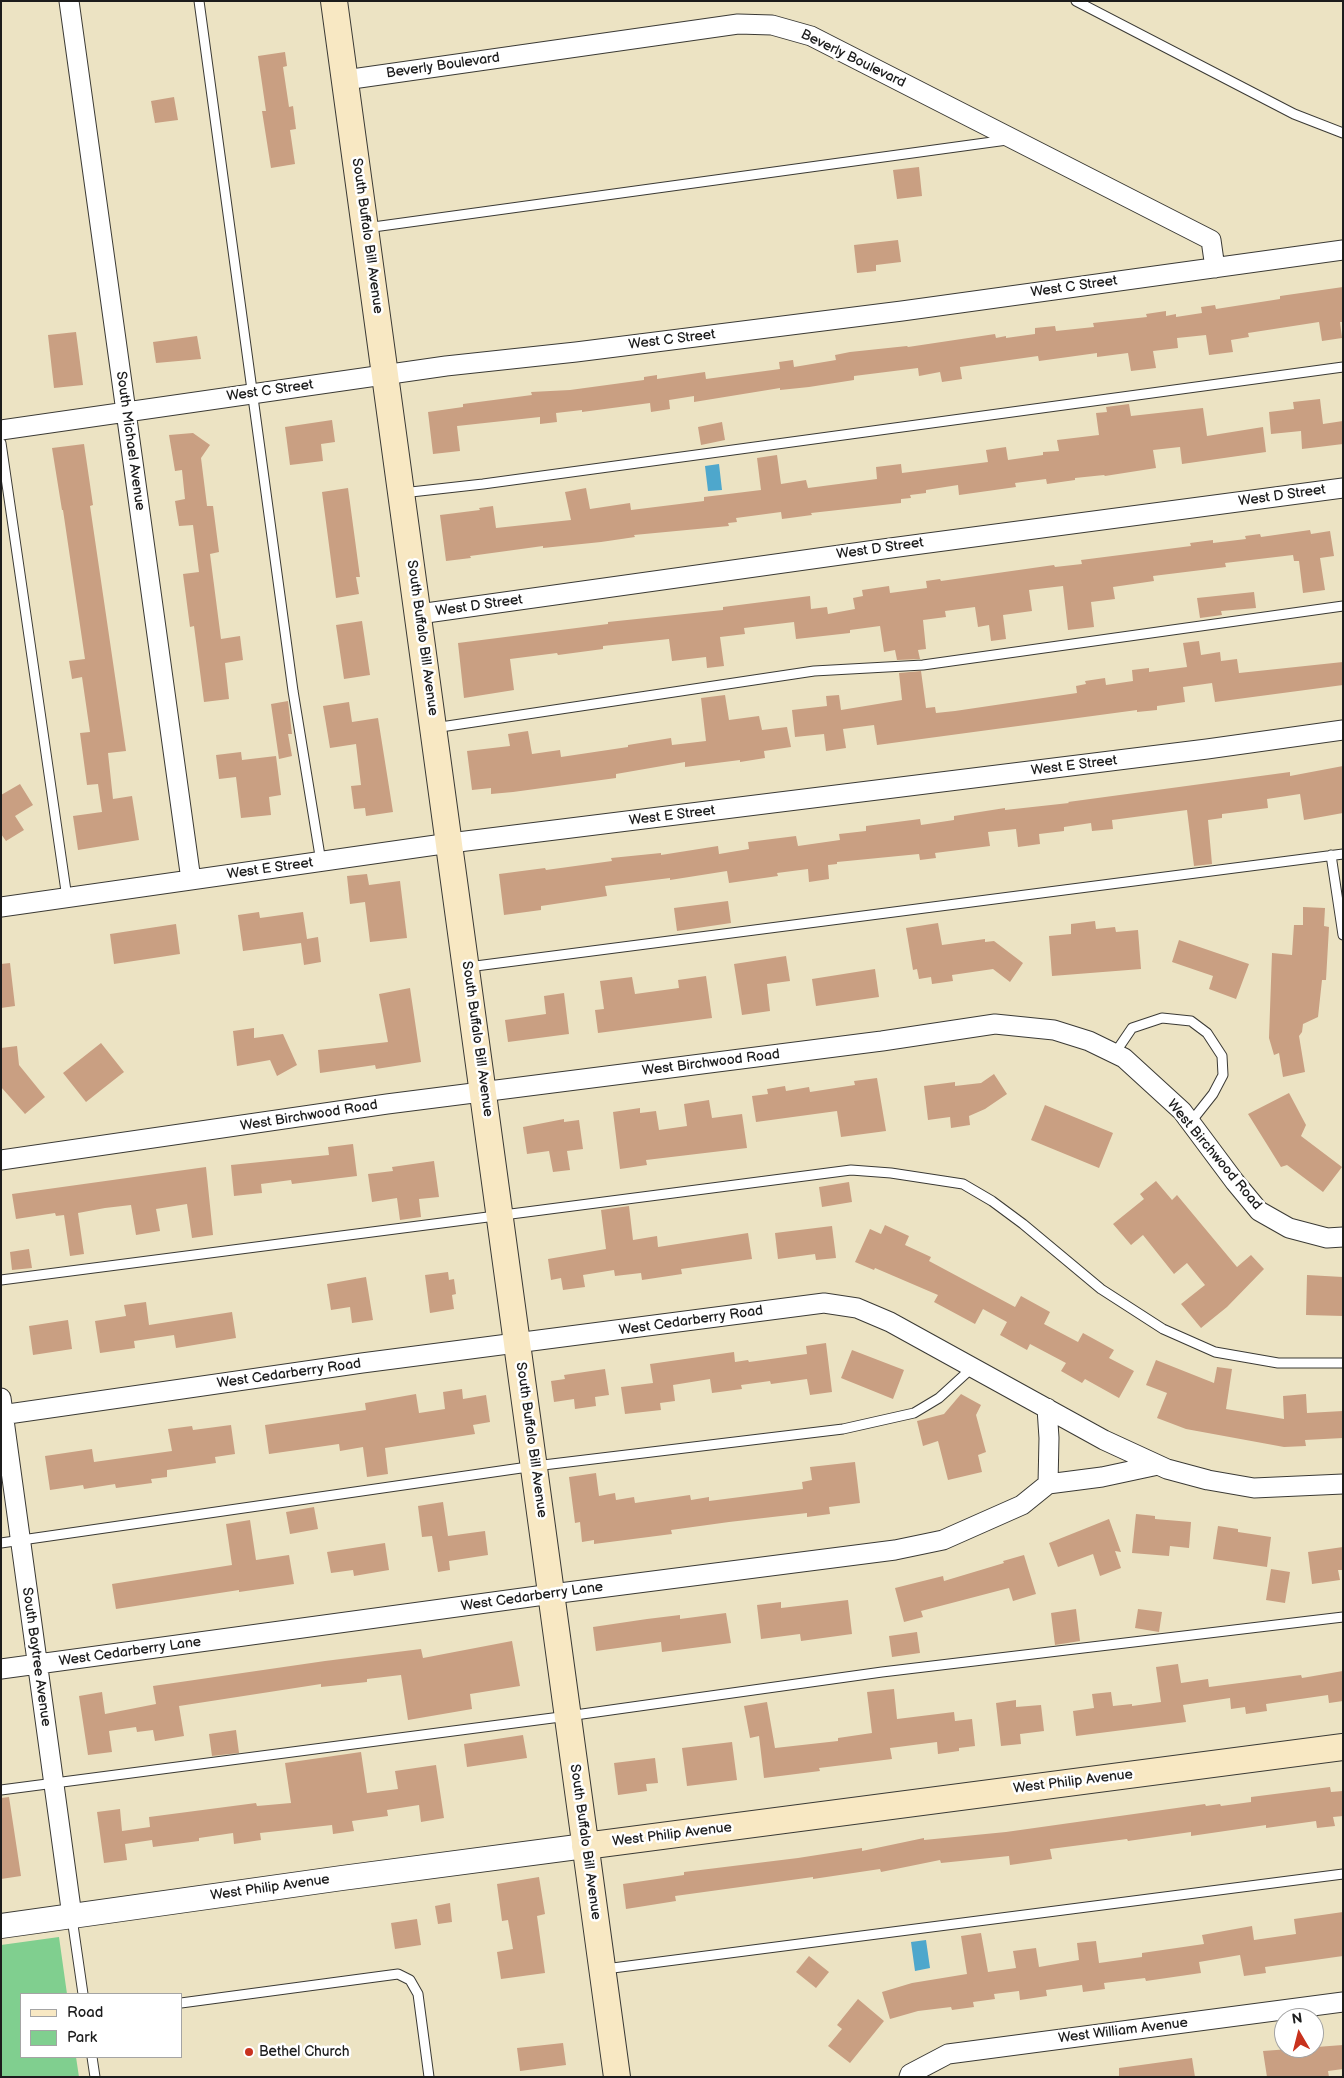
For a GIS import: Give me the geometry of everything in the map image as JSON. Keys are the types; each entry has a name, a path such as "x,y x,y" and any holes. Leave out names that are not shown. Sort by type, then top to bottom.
{"main road":[{"name":"South Buffalo Bill Avenue","path":"334,1 617,2077"},
{"name":"West Philip Avenue","path":"586,1846 1343,1747"}],"street":[{"name":"South Michael Avenue","path":"69,1 191,880"},
{"name":"Beverly Boulevard","path":"345,80 738,24 772,25 811,36 1211,240 1215,268"},
{"name":"West C Street","path":"1,430 386,375 902,311 1343,250"},
{"name":"West D Street","path":"419,614 1343,488"},
{"name":"West E Street","path":"1,907 450,843 1207,750 1343,730"},
{"name":"West Birchwood Road","path":"1,1160 484,1092 882,1041 995,1024 1054,1030 1089,1041 1115,1053 1131,1064 1182,1111 1259,1211 1289,1228 1327,1238 1343,1236"},
{"name":"West Cedarberry Road","path":"2,1409 824,1303 856,1308 890,1322 1104,1440 1158,1465 1208,1480 1254,1488 1343,1484"},
{"path":"1047,1408 1049,1438 1048,1484 1158,1465"},
{"name":"South Baytree Avenue","path":"2,1409 72,1916"},
{"name":"West Cedarberry Lane","path":"1,1669 552,1594 895,1550 943,1540 982,1524 1022,1505 1048,1484"},
{"name":"West Philip Avenue","path":"1,1926 352,1876 586,1846"},
{"name":"West William Avenue","path":"909,2077 910,2074 948,2054 1343,2002"}],"lane":[{"path":"199,1 293,691 321,862"},
{"path":"1076,1 1294,114 1343,133"},
{"path":"366,228 1013,139"},
{"path":"402,493 493,483 1343,367"},
{"path":"1,443 67,898"},
{"path":"434,728 814,671 923,665 1343,606"},
{"path":"467,967 1343,854"},
{"path":"1331,855 1343,935"},
{"path":"1115,1053 1132,1028 1162,1018 1191,1021 1207,1033 1222,1056 1223,1075 1213,1094 1190,1122"},
{"path":"1,1280 501,1217 851,1170 891,1173 963,1184 992,1201 1102,1289 1163,1329 1215,1352 1278,1363 1343,1363"},
{"path":"1,1543 535,1466 843,1429 914,1412 939,1398 973,1367"},
{"path":"1,1790 568,1716 882,1672 1343,1617"},
{"path":"602,1969 1343,1874"},
{"path":"72,1916 83,1993"},
{"path":"182,2002 398,1974 410,1980 418,1994 429,2077"},
{"path":"92,2058 95,2077"}],"green space":[{"path":"59,1937 67,1993 20,1993 20,2058 76,2058 79,2077 1,2077 1,1945"}],"water":[{"path":"719,464 722,490 708,491 705,466"},
{"path":"926,1940 930,1968 915,1971 911,1942"}],"building":[{"path":"285,52 287,66 283,67 289,107 293,106 296,129 290,130 295,164 271,168 262,111 266,111 258,56"},
{"path":"174,97 178,120 155,123 151,101"},
{"path":"919,167 922,196 897,199 893,170"},
{"path":"898,240 901,262 876,265 876,271 857,273 854,245"},
{"path":"1343,287 1343,322 1340,322 1342,338 1322,341 1319,322 1248,333 1249,337 1231,340 1233,352 1209,355 1206,335 1177,338 1178,348 1153,351 1156,368 1131,371 1128,353 1097,357 1097,353 1039,361 1038,356 960,367 962,379 942,382 940,372 919,376 918,368 854,376 854,380 809,387 780,390 780,388 694,402 694,396 669,400 670,409 651,412 650,403 582,412 582,410 556,413 557,422 540,424 540,417 457,426 460,451 433,454 428,412 463,407 463,404 532,395 531,392 570,390 644,380 644,377 657,375 657,379 705,372 706,379 780,369 779,362 793,360 794,367 836,360 835,355 850,352 908,347 995,334 996,338 1006,336 1006,338 1035,334 1035,328 1055,326 1056,331 1094,327 1093,323 1147,317 1146,314 1166,311 1166,316 1176,314 1176,317 1202,313 1201,307 1215,305 1216,309 1280,299 1280,296"},
{"path":"76,332 83,385 54,388 48,335"},
{"path":"197,336 201,359 156,363 153,342"},
{"path":"1320,399 1323,424 1343,421 1343,444 1302,449 1301,431 1271,434 1269,412 1294,409 1293,402"},
{"path":"1129,404 1131,416 1203,408 1207,436 1263,427 1266,452 1182,464 1180,447 1153,450 1156,468 1105,476 1075,478 1075,480 1047,484 1046,479 1015,483 1016,487 959,495 958,485 926,490 926,493 910,495 911,498 901,499 901,503 811,513 812,515 782,519 781,512 736,518 737,522 728,523 729,526 634,535 635,537 601,542 543,548 543,546 446,561 440,515 480,510 479,508 493,506 496,528 571,520 565,492 586,488 590,509 630,503 631,510 704,501 704,497 761,490 757,458 777,455 781,484 806,480 808,488 877,479 876,467 901,464 902,473 988,462 986,450 1006,447 1008,460 1043,455 1043,452 1059,451 1057,440 1099,435 1096,413 1107,412 1106,407"},
{"path":"332,420 335,442 321,444 323,461 290,465 285,427"},
{"path":"722,422 725,440 701,445 698,427"},
{"path":"193,433 210,445 201,458 207,506 213,506 219,552 210,554 221,639 240,636 243,660 225,663 229,699 204,702 194,626 190,627 183,574 199,572 193,525 179,526 175,501 185,499 182,470 175,471 169,435"},
{"path":"84,444 93,505 90,506 126,751 108,753 113,799 132,796 139,840 78,850 73,816 102,812 98,784 87,785 80,733 90,732 82,677 72,679 69,661 85,659 52,448"},
{"path":"348,488 360,577 356,577 359,594 336,598 322,492"},
{"path":"1310,530 1311,534 1330,531 1334,556 1320,558 1325,590 1303,593 1299,561 1294,561 1293,555 1225,563 1226,567 1153,576 1154,581 1113,587 1115,599 1091,602 1094,627 1068,630 1063,586 1029,590 1032,611 1003,615 1006,639 991,641 989,625 978,627 975,607 945,611 946,617 923,620 926,649 918,650 920,659 897,660 895,650 884,652 880,626 850,630 850,633 796,639 794,622 744,628 745,634 720,637 724,666 707,668 706,657 672,661 669,639 603,646 603,649 558,655 557,653 510,659 514,690 464,698 458,643 608,624 608,622 723,610 723,607 810,596 811,609 827,607 828,614 855,609 853,598 863,596 862,590 889,586 890,593 927,588 926,581 940,579 941,581 1054,565 1055,567 1082,564 1081,560 1191,546 1190,543 1213,540 1213,543 1246,539 1245,536 1260,534 1261,537"},
{"path":"1254,592 1256,608 1221,611 1222,615 1200,618 1197,598"},
{"path":"362,621 370,675 344,679 336,625"},
{"path":"1199,641 1201,655 1220,652 1221,661 1237,659 1239,673 1343,662 1343,685 1215,702 1212,683 1183,687 1185,702 1157,706 1157,710 1137,712 1137,710 877,745 874,725 843,729 846,748 826,751 824,734 795,737 792,710 827,706 826,696 839,695 841,710 902,700 899,673 921,671 926,708 935,707 936,713 955,711 1077,693 1076,686 1086,684 1085,681 1105,678 1106,685 1133,681 1132,670 1149,668 1149,672 1187,667 1183,643"},
{"path":"725,695 729,720 759,716 762,730 787,727 791,747 764,751 765,758 740,762 740,760 685,767 685,762 616,774 616,778 513,792 491,794 491,788 472,790 467,751 510,746 508,734 528,731 532,754 560,750 561,757 628,747 628,745 671,738 672,745 706,741 701,698"},
{"path":"288,701 292,734 288,734 292,756 279,759 271,704"},
{"path":"349,702 352,722 378,718 393,812 366,816 365,808 354,809 351,786 361,785 356,744 330,748 323,706"},
{"path":"241,752 242,760 276,756 281,795 269,797 271,815 241,818 236,777 219,779 216,755"},
{"path":"1343,766 1343,813 1304,820 1300,794 1267,799 1268,808 1222,814 1222,818 1208,820 1212,864 1194,866 1187,810 1112,820 1113,829 1092,831 1091,823 1064,827 1064,831 1039,834 1040,844 1018,847 1016,829 988,832 990,846 935,853 936,858 920,860 919,854 837,862 837,864 828,865 829,879 809,882 808,869 777,873 778,876 729,883 727,871 670,880 670,878 605,886 607,896 541,906 541,910 504,915 499,874 545,868 546,870 612,861 611,858 661,853 661,855 718,846 719,854 749,849 748,842 796,836 798,846 840,840 839,834 866,831 866,826 920,819 921,825 954,820 954,816 1005,808 1005,810 1069,803 1290,772 1290,776"},
{"path":"20,784 33,805 15,816 24,830 6,841 1,834 1,795"},
{"path":"367,874 369,885 400,881 407,938 370,942 365,902 350,904 347,876"},
{"path":"728,901 731,923 677,931 674,908"},
{"path":"1303,907 1325,908 1324,926 1329,927 1326,980 1322,980 1318,1017 1303,1024 1302,1032 1299,1036 1305,1072 1283,1077 1279,1053 1274,1055 1269,1038 1272,953 1292,955 1294,925 1303,925"},
{"path":"259,912 260,918 303,912 307,939 318,937 321,962 304,965 301,943 243,951 238,915"},
{"path":"1095,921 1096,929 1115,927 1116,932 1138,930 1141,969 1052,976 1049,936 1071,934 1071,924"},
{"path":"938,923 942,945 985,939 985,942 994,941 1023,963 1010,982 993,969 952,975 953,981 932,984 931,977 919,979 917,969 913,970 906,928"},
{"path":"176,924 180,954 114,964 110,934"},
{"path":"1179,940 1249,964 1236,999 1209,989 1213,976 1172,962"},
{"path":"786,956 790,981 767,984 770,1011 742,1015 734,964"},
{"path":"10,963 15,1006 1,1008 1,964"},
{"path":"875,969 879,997 816,1006 812,979"},
{"path":"706,976 712,1018 598,1033 595,1010 604,1009 600,981 632,977 635,994 679,988 678,980"},
{"path":"410,988 421,1062 376,1069 375,1065 320,1073 318,1050 388,1042 379,994"},
{"path":"564,993 569,1034 508,1042 505,1020 546,1014 544,996"},
{"path":"254,1028 254,1038 283,1034 297,1065 277,1076 270,1060 237,1066 233,1031"},
{"path":"101,1043 124,1072 86,1102 63,1073"},
{"path":"17,1046 19,1065 45,1097 25,1114 1,1087 1,1048"},
{"path":"994,1074 1007,1094 985,1109 969,1116 970,1125 951,1128 950,1117 928,1120 924,1086 955,1082 955,1086 981,1083"},
{"path":"877,1078 886,1131 841,1137 837,1111 756,1122 752,1096 768,1094 767,1089 785,1086 786,1091 809,1087 810,1092 855,1085 854,1081"},
{"path":"1289,1093 1306,1125 1301,1136 1342,1167 1323,1192 1287,1165 1281,1167 1248,1114"},
{"path":"709,1100 712,1118 742,1114 747,1148 646,1160 647,1165 620,1169 613,1112 640,1108 640,1113 656,1111 659,1130 687,1126 684,1104"},
{"path":"1045,1105 1113,1133 1099,1168 1031,1140"},
{"path":"564,1119 564,1122 579,1120 583,1149 567,1151 570,1170 553,1172 549,1151 527,1154 523,1127"},
{"path":"353,1144 357,1176 292,1184 291,1180 261,1184 262,1193 234,1196 231,1165 329,1155 328,1147"},
{"path":"434,1161 439,1197 419,1199 421,1217 400,1220 397,1198 372,1202 368,1174 393,1171 392,1167"},
{"path":"206,1167 213,1235 192,1238 187,1204 156,1209 160,1231 136,1235 131,1205 105,1208 78,1213 84,1254 70,1256 64,1215 56,1216 55,1213 16,1219 12,1194"},
{"path":"1156,1181 1172,1200 1177,1195 1237,1267 1251,1255 1264,1269 1227,1307 1201,1328 1181,1304 1205,1285 1187,1263 1174,1274 1143,1235 1131,1245 1113,1224 1144,1199 1140,1194"},
{"path":"849,1182 852,1202 822,1207 819,1187"},
{"path":"629,1206 633,1240 657,1236 658,1247 748,1233 752,1259 681,1269 682,1274 642,1280 641,1273 615,1276 614,1270 583,1275 585,1287 563,1290 561,1278 551,1280 548,1259 606,1249 601,1210"},
{"path":"885,1225 909,1236 905,1245 931,1257 929,1261 1015,1307 1021,1296 1050,1312 1044,1324 1078,1342 1083,1333 1114,1350 1109,1358 1134,1371 1119,1398 1085,1379 1082,1383 1061,1371 1066,1363 1030,1344 1027,1350 1000,1335 1007,1322 983,1309 975,1324 934,1302 938,1295 875,1268 874,1270 855,1262 870,1229 881,1234"},
{"path":"832,1226 836,1258 816,1260 815,1254 778,1259 775,1233"},
{"path":"29,1249 32,1268 12,1270 10,1252"},
{"path":"448,1272 449,1280 454,1279 456,1294 452,1295 454,1309 430,1313 425,1275"},
{"path":"1307,1275 1343,1277 1343,1316 1306,1315"},
{"path":"366,1277 373,1320 352,1323 350,1307 331,1310 327,1284"},
{"path":"146,1302 149,1325 232,1312 236,1338 176,1348 174,1335 134,1341 135,1348 100,1353 95,1321 126,1316 124,1305"},
{"path":"68,1320 72,1349 33,1355 29,1326"},
{"path":"826,1343 832,1392 810,1395 807,1379 771,1384 770,1381 741,1385 742,1389 712,1393 710,1379 673,1385 675,1401 660,1403 661,1410 625,1414 621,1387 653,1383 650,1364 734,1352 735,1362 748,1360 749,1362 807,1354 806,1346"},
{"path":"852,1350 904,1370 893,1399 841,1378"},
{"path":"1156,1360 1214,1383 1217,1367 1232,1369 1226,1409 1284,1419 1283,1396 1306,1394 1307,1413 1343,1411 1343,1438 1305,1440 1306,1446 1284,1447 1186,1429 1157,1418 1167,1393 1146,1385"},
{"path":"605,1369 609,1395 595,1397 596,1406 575,1409 574,1399 554,1402 551,1381 565,1379 564,1375"},
{"path":"462,1389 463,1399 486,1395 490,1422 473,1425 475,1434 385,1448 388,1474 367,1477 363,1447 340,1451 339,1444 269,1454 265,1425 366,1410 365,1403 416,1394 419,1413 445,1409 443,1392"},
{"path":"961,1394 981,1405 976,1415 986,1452 978,1455 982,1472 948,1480 938,1441 923,1446 917,1421 944,1414"},
{"path":"231,1425 235,1454 215,1457 216,1463 167,1470 167,1477 151,1479 152,1483 116,1488 115,1484 84,1489 83,1485 50,1490 45,1456 92,1449 94,1462 172,1451 168,1429 192,1426 193,1430"},
{"path":"855,1462 860,1503 829,1507 830,1514 807,1517 807,1513 729,1522 671,1530 672,1534 594,1544 594,1540 582,1542 580,1522 575,1523 569,1477 596,1473 599,1496 615,1493 616,1500 634,1497 635,1503 690,1495 691,1500 709,1497 709,1501 803,1489 802,1482 812,1480 810,1467"},
{"path":"443,1502 448,1536 485,1531 488,1555 449,1561 450,1570 438,1572 432,1536 422,1537 418,1506"},
{"path":"314,1507 318,1529 290,1534 286,1512"},
{"path":"1136,1514 1155,1516 1155,1519 1191,1522 1189,1548 1170,1546 1169,1556 1132,1553"},
{"path":"1109,1519 1121,1552 1115,1551 1121,1568 1100,1576 1093,1554 1058,1567 1049,1543"},
{"path":"250,1520 256,1560 289,1555 294,1584 239,1592 239,1590 116,1609 112,1584 232,1565 226,1524"},
{"path":"1218,1526 1238,1529 1238,1532 1271,1537 1267,1567 1213,1559"},
{"path":"385,1543 389,1570 354,1576 353,1570 331,1573 327,1552"},
{"path":"1343,1547 1343,1570 1338,1570 1340,1580 1312,1584 1308,1552"},
{"path":"1024,1555 1036,1594 1013,1601 1009,1588 921,1611 923,1617 904,1622 895,1588 943,1576 944,1581"},
{"path":"1271,1569 1290,1572 1285,1603 1266,1600"},
{"path":"848,1600 852,1634 801,1641 800,1634 761,1639 757,1605 781,1602 781,1608"},
{"path":"1076,1609 1080,1641 1055,1645 1051,1613"},
{"path":"1138,1609 1162,1612 1159,1632 1135,1628"},
{"path":"726,1613 731,1643 662,1652 661,1642 596,1651 593,1627 680,1615 680,1619"},
{"path":"917,1632 920,1653 892,1657 889,1636"},
{"path":"512,1641 520,1686 470,1694 472,1709 408,1720 401,1675 367,1679 367,1682 321,1687 321,1684 179,1706 184,1736 155,1741 153,1730 137,1732 136,1727 109,1731 112,1752 88,1755 79,1696 102,1692 105,1714 156,1704 153,1686 421,1649 423,1658"},
{"path":"1178,1664 1181,1683 1208,1679 1209,1687 1301,1675 1302,1678 1343,1671 1343,1701 1329,1703 1328,1695 1266,1704 1267,1711 1246,1714 1245,1707 1231,1709 1230,1698 1183,1705 1186,1722 1076,1736 1073,1711 1094,1708 1092,1694 1111,1692 1113,1706 1132,1704 1132,1706 1161,1702 1156,1667"},
{"path":"894,1689 897,1719 954,1712 955,1721 972,1719 975,1746 959,1748 959,1751 938,1754 937,1742 890,1748 892,1759 819,1768 820,1771 764,1778 759,1736 750,1738 744,1706 767,1702 775,1748 838,1741 838,1738 872,1733 867,1692"},
{"path":"1016,1700 1016,1707 1041,1705 1044,1731 1020,1734 1021,1744 1001,1746 996,1703"},
{"path":"236,1730 239,1753 212,1756 209,1734"},
{"path":"523,1735 527,1758 467,1767 464,1744"},
{"path":"732,1742 737,1780 687,1786 682,1748"},
{"path":"361,1752 367,1793 398,1789 395,1771 436,1765 444,1818 421,1822 419,1805 387,1810 388,1816 352,1821 354,1831 333,1834 332,1825 260,1833 261,1840 234,1844 233,1833 199,1838 199,1841 153,1847 152,1840 125,1844 127,1860 104,1863 97,1812 120,1809 122,1831 150,1827 149,1817 256,1803 257,1806 291,1803 285,1763"},
{"path":"655,1758 658,1783 646,1784 647,1791 618,1795 614,1763"},
{"path":"1330,1787 1331,1792 1343,1791 1343,1816 1333,1817 1335,1826 1317,1828 1316,1821 1266,1828 1266,1825 1191,1836 1191,1832 1128,1841 1127,1839 1050,1849 1052,1859 1010,1865 1009,1856 941,1863 940,1860 881,1872 880,1869 675,1896 676,1901 626,1909 623,1884 684,1875 684,1872 862,1848 862,1851 924,1838 924,1840 1006,1832 1205,1804 1206,1806 1220,1804 1221,1806 1251,1802 1251,1797"},
{"path":"9,1797 21,1876 1,1879 1,1798"},
{"path":"539,1877 545,1914 537,1916 545,1973 501,1979 497,1952 513,1949 508,1920 502,1921 497,1884"},
{"path":"450,1903 452,1922 438,1924 435,1906"},
{"path":"1343,1912 1343,1956 1265,1967 1266,1973 1244,1976 1240,1955 1199,1962 1201,1973 1146,1981 1145,1978 1104,1983 1105,1989 1083,1992 1082,1985 1046,1990 1047,1996 1020,2000 1019,1991 994,1994 995,1999 973,2002 974,2007 952,2010 951,2007 918,2011 890,2019 882,1992 912,1983 967,1974 961,1936 981,1933 988,1972 1016,1968 1013,1951 1036,1948 1039,1967 1079,1960 1077,1943 1096,1941 1099,1963 1142,1957 1142,1953 1204,1944 1202,1935 1252,1926 1254,1940 1296,1934 1294,1919"},
{"path":"417,1919 421,1945 395,1949 391,1923"},
{"path":"809,1956 829,1972 816,1988 796,1972"},
{"path":"858,1999 884,2021 850,2063 828,2046 842,2029 837,2025"},
{"path":"563,2043 566,2065 520,2071 517,2048"},
{"path":"1343,2045 1343,2069 1328,2071 1329,2077 1267,2077 1263,2051 1274,2050 1274,2058 1324,2058 1324,2046"},
{"path":"1192,2058 1195,2077 1119,2077 1119,2068"}],"place":[{"name":"Bethel Church","path":"249,2052"}]}
